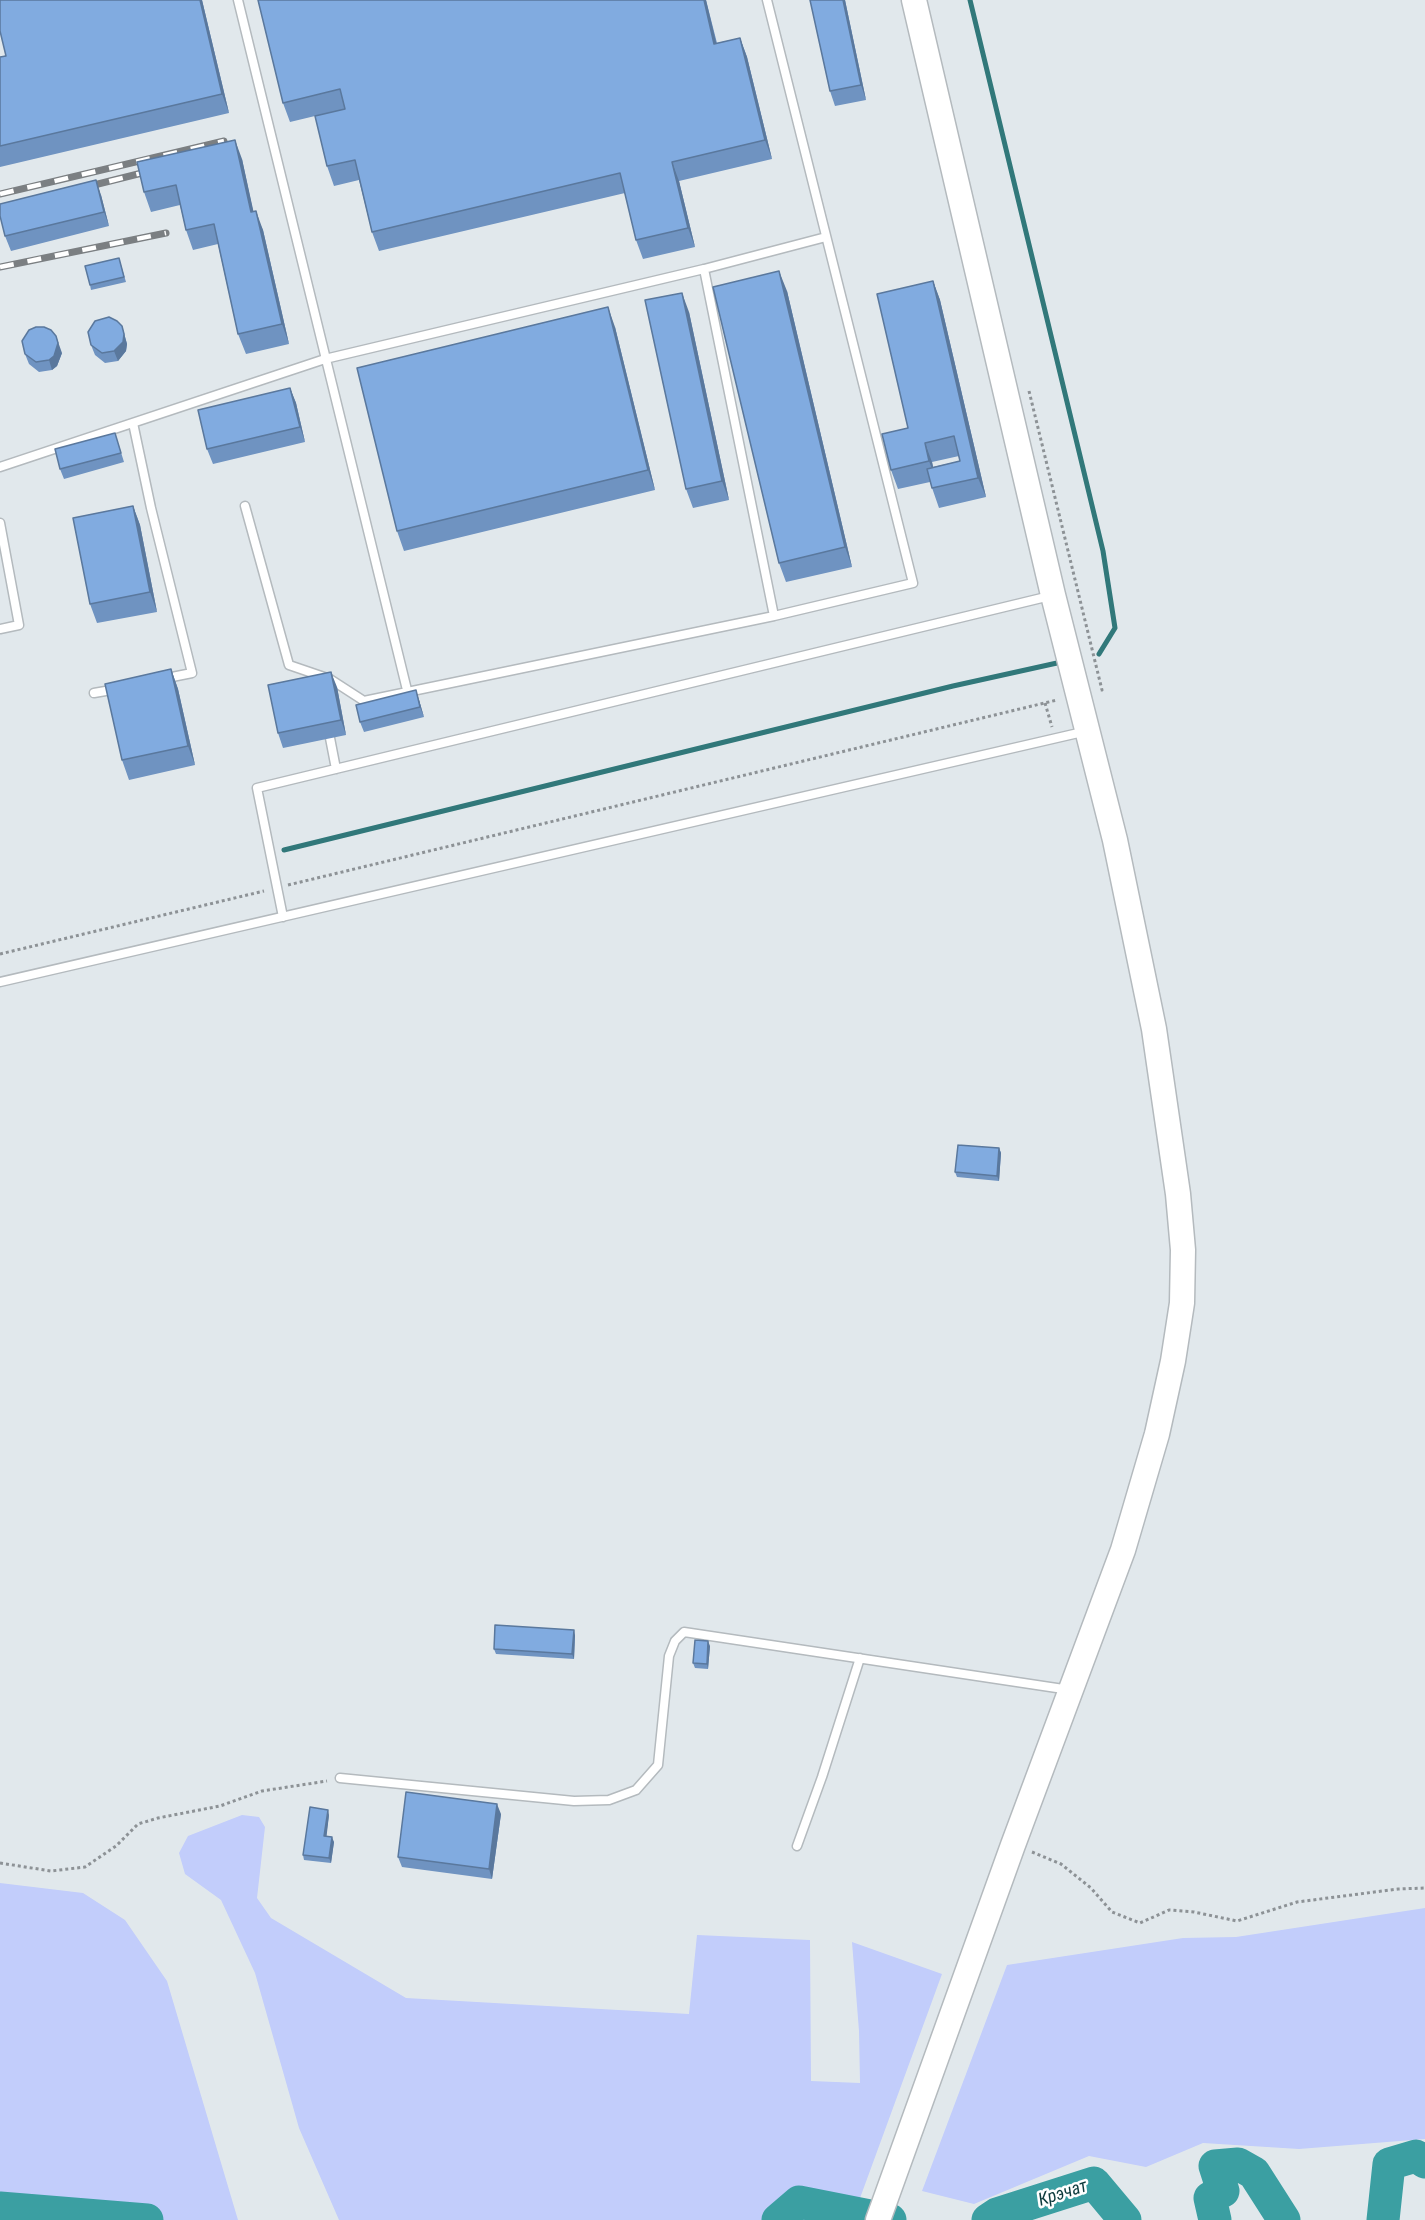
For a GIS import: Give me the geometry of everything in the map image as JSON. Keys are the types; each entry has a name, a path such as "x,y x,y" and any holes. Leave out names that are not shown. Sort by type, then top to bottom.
{"street":[{"path":"878,2220 1013,1845 1123,1550 1157,1434 1173,1360 1182,1304 1183,1250 1178,1194 1154,1029 1115,840 1053,595 914,0"}],"lane":[{"path":"238,0 408,694"},
{"path":"245,506 289,665 317,678 330,680 364,701 408,694 774,616 913,583 768,0"},
{"path":"0,468 325,359 704,269 826,237"},
{"path":"704,269 774,616"},
{"path":"133,423 151,508 192,673 148,682"},
{"path":"0,524 19,625 0,629"},
{"path":"283,917 257,788 1053,595"},
{"path":"94,693 127,687"},
{"path":"0,982 1087,731"},
{"path":"330,738 336,769"},
{"path":"340,1778 574,1802 609,1800 636,1790 658,1765 669,1656 675,1641 684,1632 1071,1690"},
{"path":"797,1846 860,1658"}],"path":[{"path":"0,954 1046,703 1055,738"},
{"path":"0,1863 51,1871 85,1867 116,1846 138,1824 220,1806 262,1791 340,1778"},
{"path":"1013,1845 1061,1864 1090,1888 1112,1912 1140,1923 1168,1910 1194,1912 1237,1921 1297,1902 1398,1889 1425,1888"}],"shaded area":[{"path":"242,1815 259,1817 265,1827 257,1898 271,1918 406,1998 689,2014 697,1935 810,1940 811,2081 860,2083 859,2031 852,1942 942,1974 852,2220 339,2220 299,2128 255,1973 221,1900 185,1874 179,1853 188,1836"},
{"path":"0,1883 83,1893 125,1920 167,1981 238,2220 0,2220"},
{"path":"1425,1908 1425,2139 1299,2149 1203,2143 1146,2167 1089,2156 974,2204 922,2191 1007,1965 1183,1938 1236,1937"}],"building":[{"path":"0,0 200,0 222,94 0,146 0,57 6,56 0,31"},
{"path":"258,0 704,0 714,44 740,38 765,140 672,162 688,228 636,240 620,173 372,232 355,160 327,166 315,116 345,109 340,89 283,103"},
{"path":"810,0 843,0 861,85 830,91"},
{"path":"235,140 251,212 256,211 282,324 238,334 214,224 186,230 176,185 144,192 137,162"},
{"path":"96,180 104,212 5,236 0,216 0,204"},
{"path":"119,258 124,277 90,285 85,266"},
{"path":"779,271 845,547 779,563 713,287"},
{"path":"933,281 978,478 932,488 927,469 960,461 954,436 925,443 929,461 891,470 882,434 908,428 877,294"},
{"path":"682,293 722,481 686,489 645,300"},
{"path":"608,307 648,470 397,531 357,368"},
{"path":"109,317 122,326 123,342 114,351 102,353 91,345 88,332 95,321"},
{"path":"36,327 51,330 56,336 58,343 54,356 49,360 36,362 25,354 22,341 29,330"},
{"path":"290,388 300,427 207,449 198,410"},
{"path":"115,433 121,453 60,469 55,449"},
{"path":"133,506 150,592 90,604 73,518"},
{"path":"171,669 188,746 122,760 105,684"},
{"path":"331,672 341,720 278,733 268,685"},
{"path":"416,690 420,707 360,722 356,705"},
{"path":"958,1145 999,1148 997,1176 955,1172"},
{"path":"495,1625 574,1630 572,1654 494,1649"},
{"path":"695,1640 708,1641 707,1664 693,1663"},
{"path":"406,1792 497,1804 489,1869 398,1857"},
{"path":"310,1807 328,1810 324,1836 332,1837 329,1858 303,1855"}],"waterway":[{"path":"970,0 1103,551 1115,628 1099,654"},
{"path":"284,850 953,686 1057,663"},
{"name":"Крэчат","path":"1383,2220 1389,2164 1416,2156 1425,2162"},
{"name":"Крэчат","path":"1215,2220 1210,2198 1223,2191 1215,2166 1238,2164 1254,2173 1284,2220"},
{"name":"Крэчат","path":"988,2220 997,2214 1094,2183 1125,2220"},
{"name":"Крэчат","path":"778,2220 799,2202 890,2220"},
{"name":"Крэчат","path":"0,2208 147,2220"}],"railway":[{"path":"0,194 224,141"},
{"path":"82,188 154,170"},
{"path":"0,267 166,233"}]}
